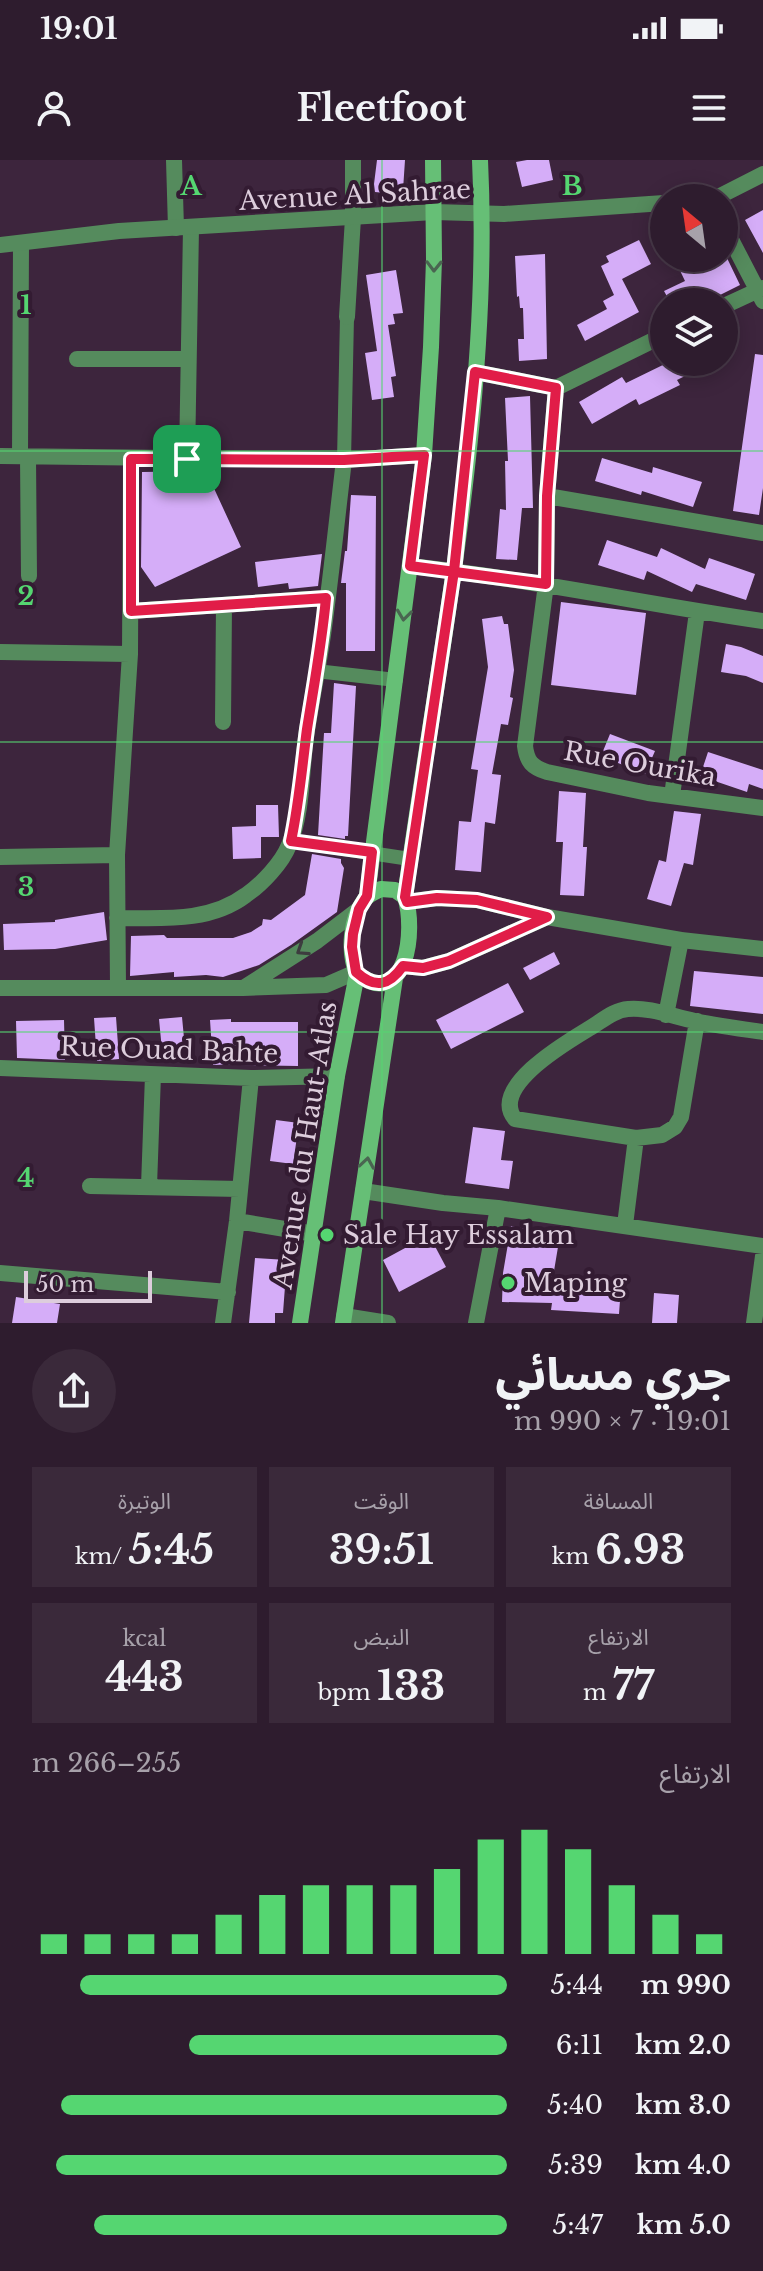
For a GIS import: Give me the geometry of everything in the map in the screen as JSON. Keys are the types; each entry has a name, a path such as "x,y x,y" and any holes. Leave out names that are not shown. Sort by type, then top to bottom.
{"main road":[{"path":"399,972 382,983 367,981 356,973 352,947 372,852 424,455 431,347 433,160"},
{"path":"344,1320 399,972 410,936 406,900 410,859 454,571 475,372 480,160"},
{"path":"363,903 381,889 395,890 406,900"},
{"name":"Avenue du Haut-Atlas","path":"300,1323 337,1076 356,973"}],"street":[{"path":"174,160 184,228 187,459"},
{"path":"117,918 183,918 233,904 249,894 269,873 291,841 323,635 344,460 353,160"},
{"path":"738,187 763,174"},
{"name":"Avenue Al Sahrae","path":"0,245 119,231 434,212 504,214 650,204"},
{"path":"21,244 29,576"},
{"path":"738,251 761,293 738,301"},
{"path":"475,372 556,388 650,342"},
{"path":"77,359 188,359"},
{"path":"546,584 547,496 556,388"},
{"path":"0,456 344,460 424,455"},
{"path":"118,987 117,855 130,654 131,459"},
{"path":"547,496 763,533"},
{"path":"410,566 546,584 763,621"},
{"name":"Rue Ourika","path":"546,584 525,746 528,762 537,769 672,796 763,808"},
{"path":"131,611 326,598"},
{"path":"223,722 224,605"},
{"path":"672,796 697,612"},
{"path":"0,652 130,654"},
{"path":"316,671 396,680"},
{"path":"291,841 410,859"},
{"path":"0,857 117,855"},
{"path":"406,900 477,900 547,917 681,940 763,949"},
{"path":"243,988 317,941 363,903"},
{"path":"399,972 449,961 547,917"},
{"path":"666,1015 681,940"},
{"path":"0,988 326,985 356,973"},
{"path":"697,1021 679,1123 662,1135 636,1138 515,1119 509,1109 510,1098 518,1084 534,1066 622,1010 633,1008 763,1032"},
{"name":"Rue Ouad Bahte","path":"0,1068 251,1078 337,1076"},
{"path":"149,1186 153,1075"},
{"path":"223,1323 251,1078"},
{"path":"625,1225 636,1138"},
{"path":"90,1186 240,1189"},
{"path":"363,1191 763,1246"},
{"path":"476,1323 498,1208"},
{"path":"237,1221 315,1234"},
{"path":"754,1323 763,1256"},
{"path":"0,1273 228,1292"},
{"path":"344,1320 388,1323"}],"building":[{"path":"377,160 405,160 403,190 375,192"},
{"path":"549,160 553,180 522,187 516,162"},
{"path":"763,210 763,253 745,220"},
{"path":"639,240 650,265 622,279 639,312 585,341 577,325 607,309 603,301 614,295 601,266 609,262 606,256"},
{"path":"545,254 547,359 519,361 518,339 524,339 523,308 520,308 517,297 515,256"},
{"path":"396,270 403,313 393,314 395,324 388,325 396,376 391,377 394,397 372,400 365,353 377,351 366,275"},
{"path":"681,272 734,272 740,285 734,288 670,288 685,281"},
{"path":"755,354 763,355 763,488 759,515 733,511"},
{"path":"650,371 650,376 685,376 677,380 680,385 639,405 636,399 592,424 579,402 622,377 626,383"},
{"path":"530,396 533,508 522,508 517,560 496,559 500,509 506,510 505,461 508,461 505,398"},
{"path":"602,458 652,473 653,467 702,482 693,507 595,481"},
{"path":"206,471 241,547 155,587 141,567 142,472"},
{"path":"351,495 376,496 375,651 346,651 346,583 341,583"},
{"path":"607,540 657,557 661,548 705,569 709,558 755,574 746,600 696,584 692,592 647,571 644,580 598,565"},
{"path":"322,554 318,586 289,589 288,583 258,587 255,562"},
{"path":"561,602 646,613 636,695 551,685"},
{"path":"502,616 504,624 508,624 514,670 508,725 501,724 492,774 501,775 495,824 485,822 481,872 455,870 459,821 471,822 478,770 471,769 488,667 482,619"},
{"path":"726,644 763,656 763,683 746,676 721,672"},
{"path":"334,683 356,686 348,836 345,839 318,835 324,733 331,733"},
{"path":"610,734 655,751 645,774 601,756"},
{"path":"708,752 763,770 763,789 749,784 747,792 700,776"},
{"path":"559,791 586,793 584,896 560,895 563,842 556,842"},
{"path":"256,805 278,805 279,837 261,837 261,858 233,859 232,827 256,826"},
{"path":"674,811 701,814 693,865 684,863 671,906 647,899 659,860 666,862"},
{"path":"312,854 341,859 344,868 337,912 291,945 259,965 223,977 174,977 174,972 130,976 131,936 233,938 251,932 262,925 263,919 271,920 305,895"},
{"path":"104,912 107,940 55,949 4,950 3,924 55,922"},
{"path":"554,952 560,964 530,980 523,968"},
{"path":"694,971 763,977 763,1014 690,1006"},
{"path":"508,983 524,1012 451,1049 436,1020"},
{"path":"116,1017 119,1059 97,1061 94,1018"},
{"path":"182,1017 186,1059 163,1061 159,1019"},
{"path":"231,1019 231,1022 298,1022 298,1066 213,1065 210,1020"},
{"path":"64,1020 65,1060 17,1058 16,1021"},
{"path":"276,1120 299,1123 293,1164 270,1161"},
{"path":"473,1127 505,1131 501,1160 513,1161 509,1189 465,1183"},
{"path":"511,1226 560,1235 552,1283 621,1287 619,1314 551,1310 552,1303 502,1302 503,1273"},
{"path":"429,1235 446,1267 399,1292 383,1260"},
{"path":"255,1258 287,1260 283,1313 275,1313 275,1323 249,1323"},
{"path":"654,1293 679,1295 677,1323 652,1323"},
{"path":"16,1297 60,1304 57,1323 12,1323"}],"place":[{"name":"Sale Hay Essalam","path":"327,1235"},
{"name":"Maping","path":"508,1283"}],"route":[{"path":"187,459 131,459 131,611 326,598 291,841 372,852 367,896 359,909 353,934 356,972 367,981 382,983 395,978 403,966 423,968 449,961 547,917 477,900 437,898 407,902 405,897 454,571 475,372 556,388 547,496 546,584 454,571 410,566 424,455 344,460 187,459"}]}
